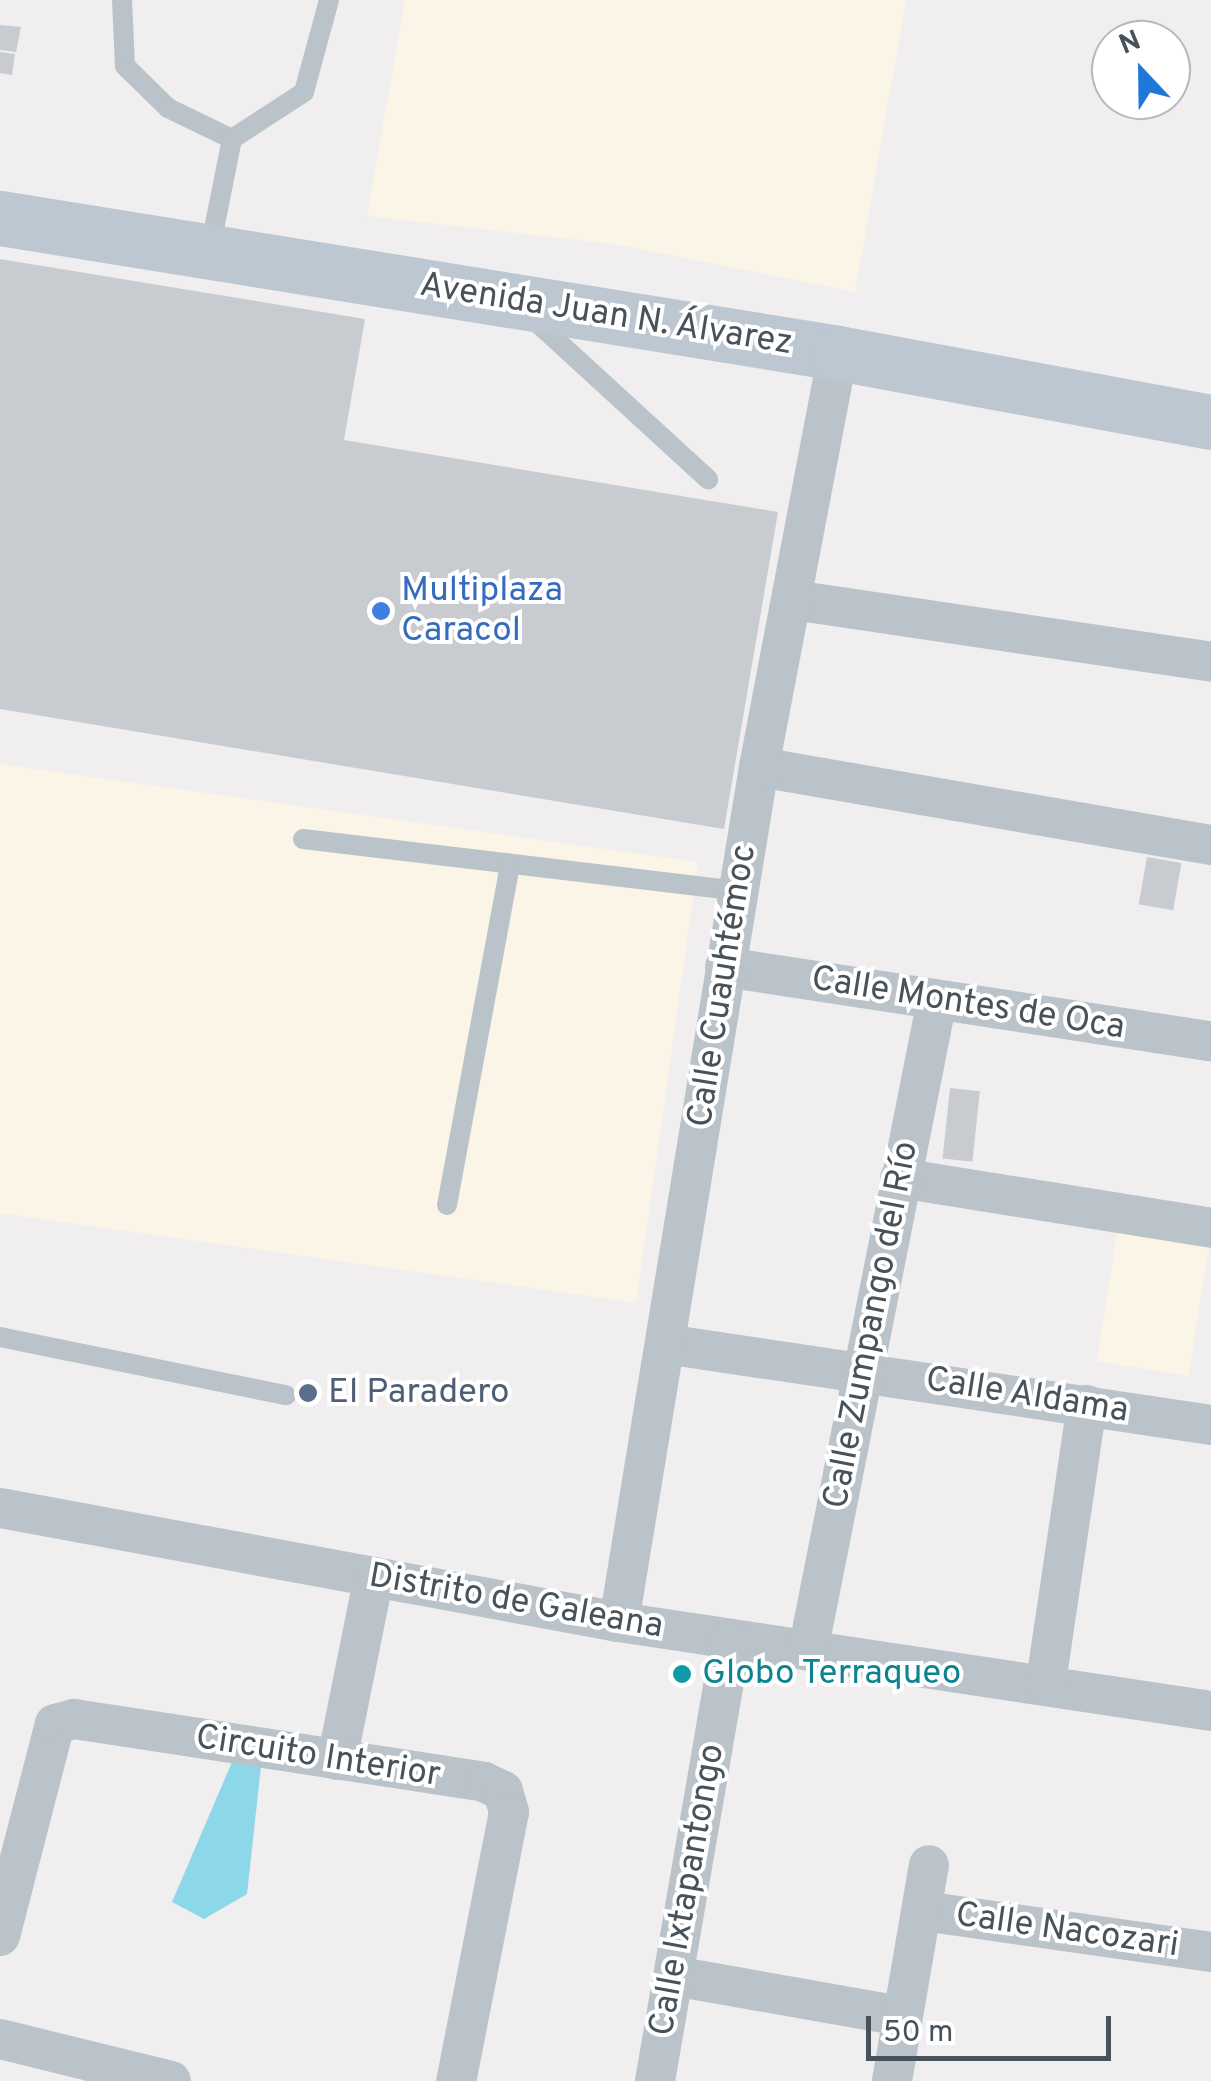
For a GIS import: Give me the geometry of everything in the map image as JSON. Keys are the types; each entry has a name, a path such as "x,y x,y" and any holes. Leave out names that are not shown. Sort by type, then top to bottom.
{"main road":[{"name":"Avenida Juan N. Álvarez","path":"0,218 838,353 1211,422"}],"street":[{"name":"Calle Cuauhtémoc","path":"619,1622 759,766 838,353"},
{"path":"793,600 1211,662"},
{"path":"759,766 1211,845"},
{"name":"Calle Montes de Oca","path":"726,966 1211,1041"},
{"name":"Calle Zumpango del Río","path":"808,1650 937,1000"},
{"path":"900,1178 1211,1228"},
{"name":"Calle Aldama","path":"665,1344 1211,1425"},
{"path":"1046,1682 1087,1404"},
{"name":"Distrito de Galeana","path":"0,1508 619,1622 1046,1682 1211,1711"},
{"path":"337,1760 374,1576"},
{"name":"Calle Ixtapantongo","path":"655,2081 731,1640"},
{"name":"Circuito Interior","path":"0,1936 55,1724 74,1719 504,1790 509,1812 456,2081"},
{"path":"892,2081 929,1865"},
{"name":"Calle Nacozari","path":"924,1910 1211,1952"},
{"path":"674,1976 902,2016"},
{"path":"0,2039 172,2081"}],"lane":[{"path":"122,0 124,66 168,108 232,139"},
{"path":"210,251 232,139 304,92 329,0"},
{"path":"513,300 708,478"},
{"path":"303,839 738,891"},
{"path":"446,1205 510,864"},
{"path":"0,1337 286,1395"}],"shaded area":[{"path":"405,0 906,0 855,292 613,244 367,216"},
{"path":"0,764 698,862 636,1303 0,1213"},
{"path":"1119,1220 1211,1235 1188,1376 1097,1361"}],"water":[{"path":"238,1748 262,1757 247,1894 204,1919 172,1902"}],"building":[{"path":"0,25 21,27 16,52 0,50"},
{"path":"0,52 15,54 12,75 0,73"},
{"name":"Multiplaza Caracol","path":"0,259 365,319 344,440 778,512 724,829 0,709"},
{"path":"1147,857 1181,863 1173,910 1139,904"},
{"path":"950,1088 980,1091 972,1162 943,1159"}],"place":[{"name":"Multiplaza Caracol","path":"381,611"},
{"name":"El Paradero","path":"308,1393"},
{"name":"Globo Terraqueo","path":"682,1674"}]}
